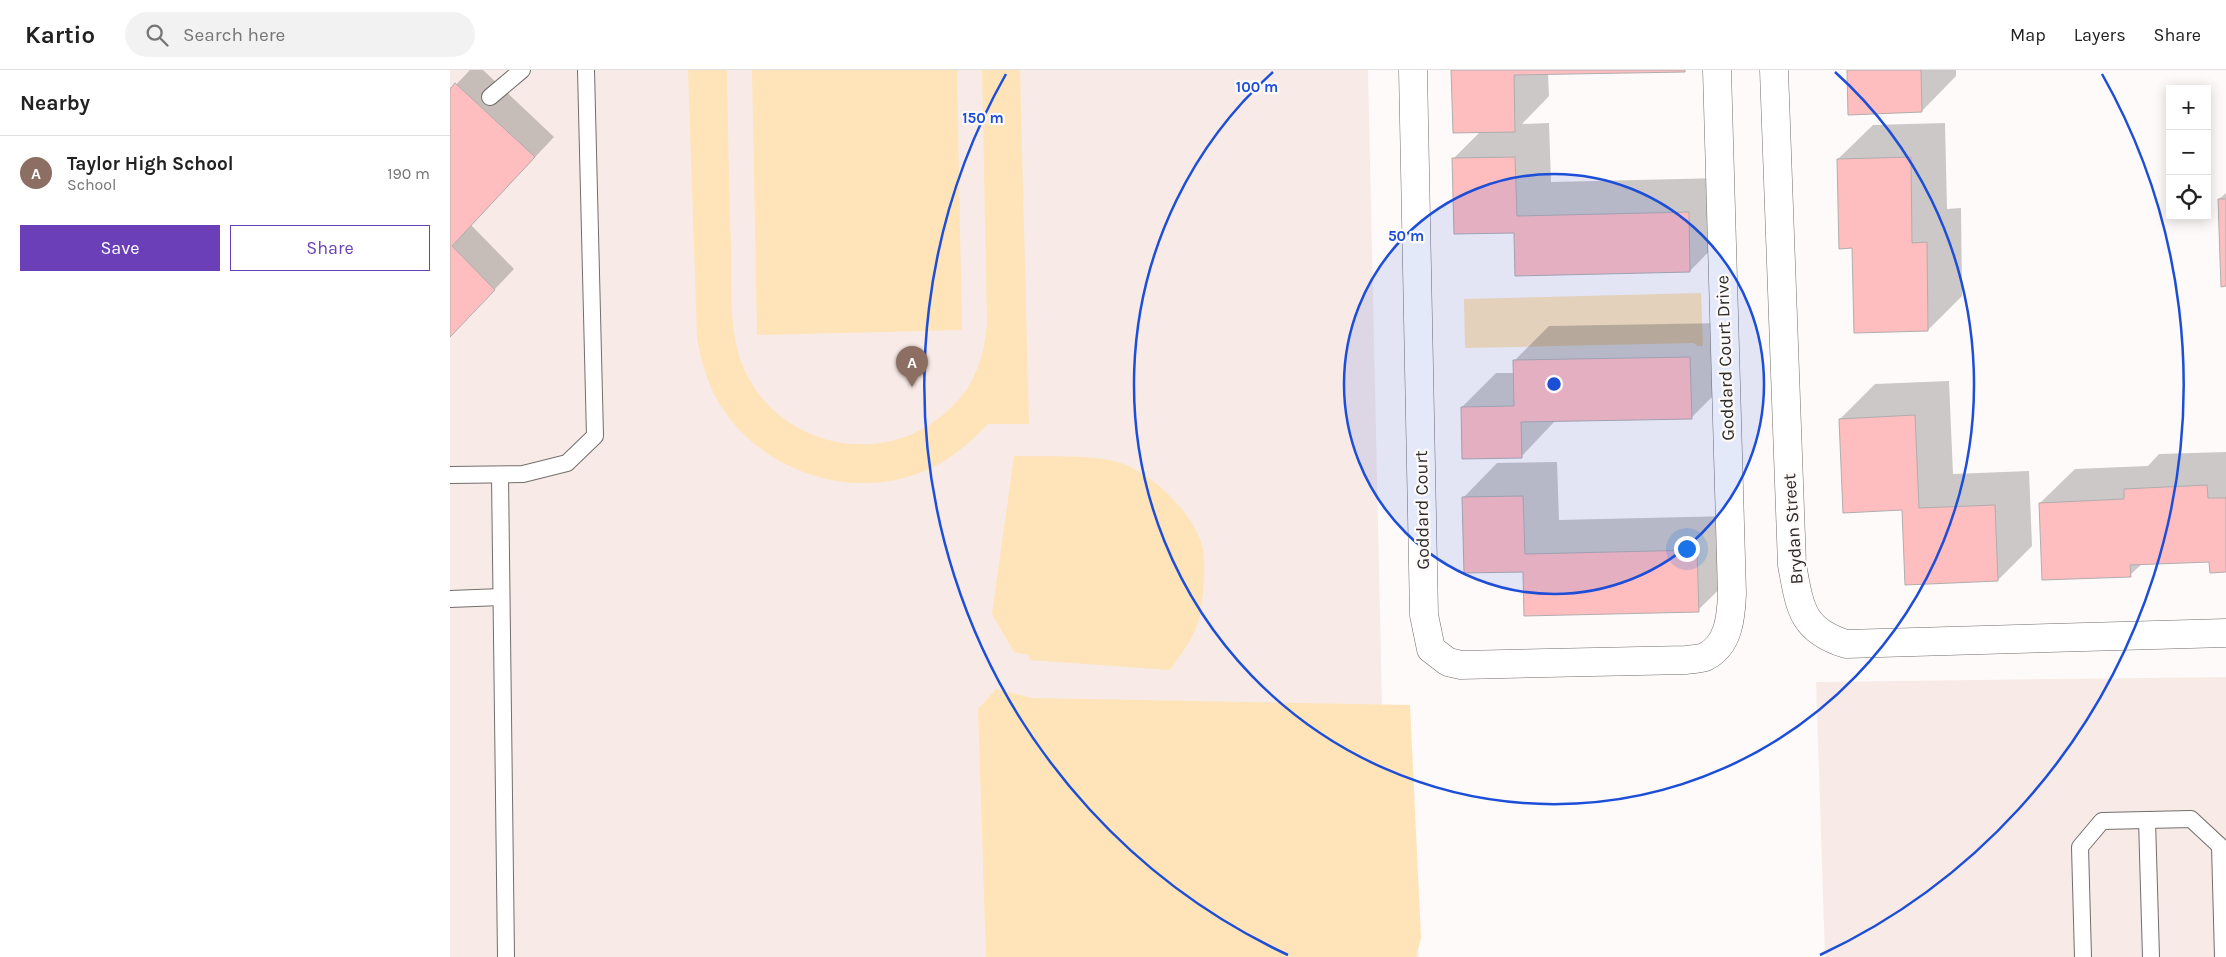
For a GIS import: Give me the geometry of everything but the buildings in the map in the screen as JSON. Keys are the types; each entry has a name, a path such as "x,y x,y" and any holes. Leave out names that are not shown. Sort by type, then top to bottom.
{"street":[{"name":"Goddard Court","path":"1413,70 1424,615 1431,649 1448,662 1460,665 1686,660 1705,657 1722,644"},
{"name":"Goddard Court Drive","path":"1717,70 1732,594 1731,619 1722,644"},
{"name":"Brydan Street","path":"1774,70 1792,564 1799,601 1813,627 1826,638 1846,644 2226,633"}],"lane":[{"path":"490,97 522,70"},
{"path":"450,475 523,474 567,463 595,436 586,70"},
{"path":"500,474 506,957"},
{"path":"450,599 502,597"},
{"path":"2083,957 2080,847 2102,821 2191,819 2220,846 2223,957"},
{"path":"2147,820 2151,957"}],"shaded area":[{"path":"450,70 1368,70 1382,704 1419,957 450,957"},
{"path":"688,70 727,70 732,306 735,336 742,364 757,392 778,414 803,430 831,441 860,444 890,441 919,431 945,413 957,401 968,388 979,365 987,324 982,70 1020,70 1029,424 988,424 961,449 939,464 902,478 873,483 842,482 813,475 785,464 759,448 737,427 719,403 711,387 697,338"},
{"path":"752,70 957,70 962,330 757,335"},
{"path":"1701,293 1703,346 1693,343 1465,348 1464,299"},
{"path":"1014,456 1083,457 1121,463 1133,468 1158,485 1190,520 1202,545 1204,574 1202,599 1194,634 1170,670 1030,660 1029,655 1014,652 992,614"},
{"path":"2226,677 2226,957 1825,957 1816,682"},
{"path":"996,689 1032,698 1410,705 1421,938 1416,957 986,957 978,709"}],"place":[{"name":"Taylor High School","path":"912,387"}]}
